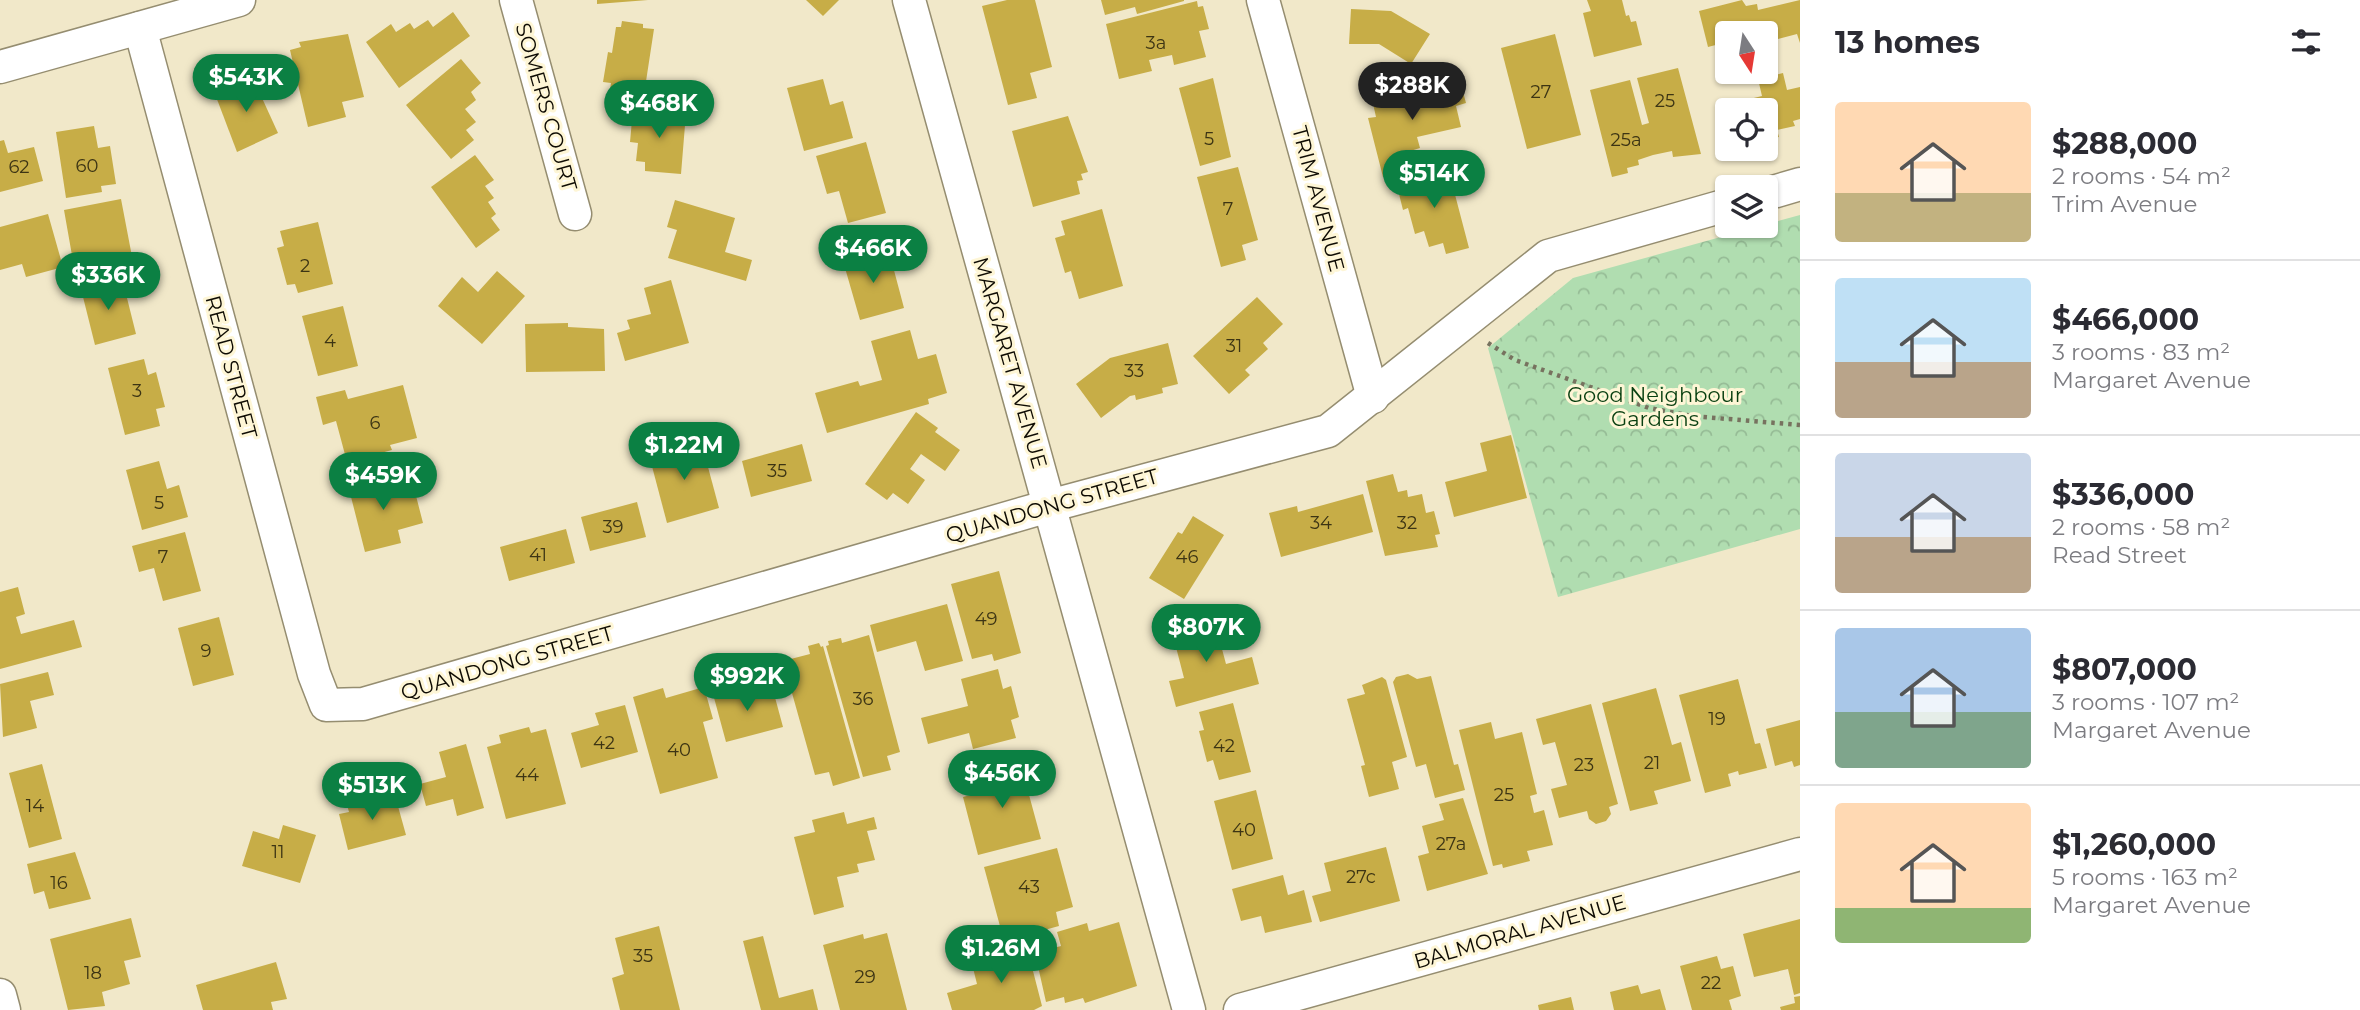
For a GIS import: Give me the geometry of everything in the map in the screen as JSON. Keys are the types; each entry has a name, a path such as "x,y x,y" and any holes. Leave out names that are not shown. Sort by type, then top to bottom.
{"street":[{"path":"0,67 239,0"},
{"name":"SOMERS COURT","path":"516,0 575,214"},
{"name":"MARGARET AVENUE","path":"909,0 1189,1010"},
{"name":"TRIM AVENUE","path":"1263,0 1373,397"},
{"name":"READ STREET","path":"140,28 314,674 326,705"},
{"path":"1778,190 1800,184"},
{"name":"QUANDONG STREET","path":"326,705 363,704 1049,506 1328,431 1548,256 1715,208"},
{"name":"BALMORAL AVENUE","path":"1240,1010 1800,854"},
{"path":"0,995 4,1010"}],"path":[{"path":"1464,322 1499,353 1649,408 1692,416 1800,425"}],"green space":[{"name":"Good Neighbour Gardens","path":"1800,215 1800,529 1558,597 1488,348 1573,278 1717,238 1778,238 1778,221"}],"building":[{"path":"597,0 648,0 597,4"},
{"path":"806,0 839,0 823,16"},
{"path":"1007,0 1035,0 1052,67 1030,73 1037,98 1008,105 982,6"},
{"path":"1101,0 1184,1 1137,14 1135,7 1105,15"},
{"path":"1587,0 1622,0 1626,16 1629,15 1631,22 1636,21 1642,45 1594,57 1583,13 1591,11"},
{"path":"1742,0 1746,6 1757,4 1758,10 1800,0 1800,43 1797,34 1778,39 1778,21 1715,21 1715,45 1708,47 1699,11"},
{"path":"1197,1 1198,7 1203,6 1209,29 1199,31 1206,57 1174,65 1172,55 1149,60 1152,71 1119,79 1106,24"},
{"path":"1351,9 1391,11 1430,34 1411,64 1379,44 1349,44"},
{"path":"453,12 470,36 399,88 366,42 391,24 396,32 410,23 414,29 428,20 433,27"},
{"path":"622,21 643,24 643,28 654,29 643,101 609,96 611,83 603,82 608,52 612,53 616,27 621,27"},
{"path":"348,34 364,97 342,102 346,117 308,127 290,50 301,47 299,42"},
{"path":"1555,34 1581,135 1527,149 1501,48"},
{"path":"461,59 481,83 471,92 476,100 465,109 476,122 466,130 474,140 451,159 406,105"},
{"path":"1678,68 1701,154 1673,157 1672,151 1653,155 1638,160 1639,165 1627,168 1628,173 1612,177 1590,90 1630,80 1642,125 1649,123 1637,78"},
{"path":"1783,73 1787,90 1800,87 1800,119 1793,121 1795,126 1778,130 1778,98 1754,98 1762,96 1759,84 1778,84 1778,74"},
{"path":"252,76 278,133 237,152 215,94"},
{"path":"1213,78 1231,157 1200,166 1179,88"},
{"path":"823,79 830,105 843,101 853,138 804,151 787,88"},
{"path":"1460,81 1466,103 1456,106 1461,127 1417,137 1420,148 1407,152 1412,169 1383,177 1368,118 1376,117 1372,99"},
{"path":"633,109 686,113 681,174 645,171 645,162 636,161 638,143 630,142"},
{"path":"1068,116 1088,172 1081,174 1083,180 1077,181 1080,194 1033,207 1012,131"},
{"path":"94,126 98,148 110,146 116,184 101,186 102,192 66,198 56,132"},
{"path":"4,140 8,153 34,147 43,181 0,192 0,141"},
{"path":"866,142 886,213 848,223 839,191 827,194 816,156"},
{"path":"475,155 494,180 485,186 494,198 488,202 496,214 491,218 500,230 476,248 431,187"},
{"path":"1238,167 1258,240 1242,245 1246,260 1221,267 1197,177"},
{"path":"1448,168 1469,248 1446,254 1443,243 1429,247 1424,231 1415,234 1408,208 1403,210 1396,182"},
{"path":"121,199 134,267 107,273 104,255 73,261 64,210"},
{"path":"675,200 735,218 725,252 752,260 746,281 668,258 677,230 667,227"},
{"path":"1102,209 1123,286 1079,299 1071,271 1065,273 1055,238 1065,235 1061,221"},
{"path":"48,214 63,267 26,277 22,264 0,270 0,227"},
{"path":"318,222 333,284 298,293 295,284 287,285 277,248 284,246 280,231"},
{"path":"878,251 881,262 891,259 904,308 860,320 843,261"},
{"path":"497,271 525,296 482,344 438,306 462,277 478,292"},
{"path":"122,278 136,334 95,345 81,289"},
{"path":"671,280 689,343 625,361 617,333 630,329 627,320 651,314 644,288"},
{"path":"1257,297 1283,324 1263,343 1268,349 1245,370 1250,375 1229,394 1193,356"},
{"path":"343,306 358,366 318,376 302,316"},
{"path":"568,323 568,327 604,329 605,371 526,372 525,324"},
{"path":"910,330 918,359 936,354 947,393 928,399 929,404 827,433 815,393 858,381 860,386 882,380 871,341"},
{"path":"1168,343 1178,384 1162,388 1163,393 1136,400 1135,395 1130,396 1101,418 1076,384 1110,358"},
{"path":"144,359 148,375 156,372 165,407 156,409 160,426 125,435 108,368"},
{"path":"403,385 417,438 390,445 392,450 347,462 336,421 323,425 316,397 345,390 348,399"},
{"path":"916,412 938,428 935,432 960,450 945,471 921,454 910,469 925,480 908,504 893,493 887,500 865,484"},
{"path":"1511,435 1527,498 1454,517 1445,482 1487,471 1480,443"},
{"path":"701,441 719,508 667,523 649,455"},
{"path":"802,444 812,481 751,497 742,461"},
{"path":"159,461 167,489 179,485 188,517 142,530 126,470"},
{"path":"1393,474 1398,492 1407,490 1408,497 1422,494 1426,513 1434,511 1440,534 1435,535 1438,547 1385,556 1366,481"},
{"path":"385,476 390,494 414,488 423,523 398,530 401,543 365,552 348,485"},
{"path":"1363,494 1373,532 1281,557 1269,513 1297,506 1298,512"},
{"path":"637,502 646,537 590,551 581,517"},
{"path":"1193,516 1224,535 1184,599 1149,578 1178,532 1182,534"},
{"path":"566,529 575,563 509,581 500,547"},
{"path":"185,532 201,591 163,601 154,568 139,572 132,546"},
{"path":"999,571 1021,653 994,661 992,654 972,659 951,584"},
{"path":"18,587 25,614 16,617 21,634 74,620 82,647 0,669 0,592"},
{"path":"947,604 963,661 925,671 916,641 877,652 870,625"},
{"path":"1203,614 1206,625 1215,623 1226,664 1252,657 1259,684 1176,707 1169,681 1184,678 1170,624"},
{"path":"219,617 234,675 193,686 178,628"},
{"path":"869,635 900,752 887,756 891,770 863,777 826,646 829,645 828,641 841,638 842,643"},
{"path":"819,643 823,646 860,778 833,786 829,772 815,775 783,661 810,654 808,646"},
{"path":"998,669 1003,689 1011,686 1019,717 1011,720 1016,738 973,749 969,733 928,744 921,718 968,706 961,679"},
{"path":"48,672 54,695 30,701 37,728 3,737 0,684"},
{"path":"1408,674 1417,679 1431,676 1454,765 1458,764 1465,790 1435,798 1426,764 1416,767 1393,682 1396,677"},
{"path":"1382,677 1386,680 1407,757 1392,762 1399,789 1369,797 1361,766 1365,765 1347,699 1365,694 1362,685"},
{"path":"1738,679 1755,744 1760,743 1767,768 1739,775 1738,771 1728,774 1731,786 1705,793 1679,695"},
{"path":"744,685 748,697 773,690 783,727 726,742 713,694"},
{"path":"704,687 713,719 703,722 718,778 660,794 633,697 663,688 666,698"},
{"path":"1656,688 1672,745 1681,742 1691,781 1654,791 1658,804 1630,811 1602,703"},
{"path":"1233,703 1251,772 1219,780 1213,760 1207,762 1199,731 1204,730 1199,712"},
{"path":"1591,704 1618,804 1609,807 1611,814 1606,821 1596,824 1589,819 1587,811 1559,818 1551,789 1567,785 1555,742 1543,745 1536,719"},
{"path":"625,705 638,752 581,768 571,733 599,725 595,713"},
{"path":"1800,720 1800,765 1794,767 1792,761 1775,766 1766,729"},
{"path":"1491,722 1495,739 1522,732 1537,794 1530,796 1534,813 1544,810 1553,845 1527,851 1530,861 1503,868 1502,864 1493,866 1459,730"},
{"path":"529,727 531,733 546,729 566,804 506,819 487,747 501,743 499,735"},
{"path":"466,744 484,808 457,816 453,799 426,806 420,784 446,777 439,752"},
{"path":"1019,758 1041,839 978,855 963,797 982,792 979,780 994,776 991,766"},
{"path":"42,764 62,839 29,848 9,773"},
{"path":"1256,790 1273,859 1232,870 1214,801"},
{"path":"384,795 386,802 396,799 406,835 348,850 339,814 349,812 347,805"},
{"path":"1463,798 1488,874 1427,891 1418,856 1429,853 1422,826 1444,820 1439,804"},
{"path":"844,812 847,824 874,817 877,829 867,831 875,860 857,864 859,872 837,877 844,907 814,915 794,837 815,832 812,820"},
{"path":"283,825 316,835 300,883 242,866 253,831 279,839"},
{"path":"1386,847 1400,901 1320,922 1312,896 1331,891 1324,863"},
{"path":"1057,848 1073,907 1056,912 1059,926 1004,941 984,867"},
{"path":"75,852 91,899 49,909 44,891 34,894 27,864"},
{"path":"1283,875 1288,895 1304,890 1312,922 1265,933 1261,916 1241,921 1232,889"},
{"path":"131,918 141,957 124,961 130,984 102,992 105,1006 68,1010 50,939"},
{"path":"1800,919 1800,993 1794,995 1788,969 1754,977 1743,934"},
{"path":"1119,922 1137,986 1085,1003 1083,998 1065,1003 1064,997 1046,1002 1035,953 1061,946 1057,932 1087,923 1089,931"},
{"path":"659,926 680,1010 620,1010 612,978 624,974 615,938"},
{"path":"887,933 907,1010 840,1010 823,945 863,934 864,939"},
{"path":"763,936 779,998 813,989 818,1010 761,1010 743,941"},
{"path":"1025,940 1042,1006 1034,1010 952,1010 947,993 977,984 973,968 1009,958 1006,946"},
{"path":"1717,956 1721,969 1733,966 1741,996 1729,1000 1732,1010 1692,1010 1680,966"},
{"path":"276,962 287,999 271,1002 273,1010 203,1010 196,985"},
{"path":"1638,985 1641,994 1660,989 1666,1010 1614,1010 1610,992"},
{"path":"1800,996 1800,1010 1781,1010 1780,1007 1795,1003 1794,997"},
{"path":"1571,997 1574,1010 1539,1010 1538,1005"}]}
